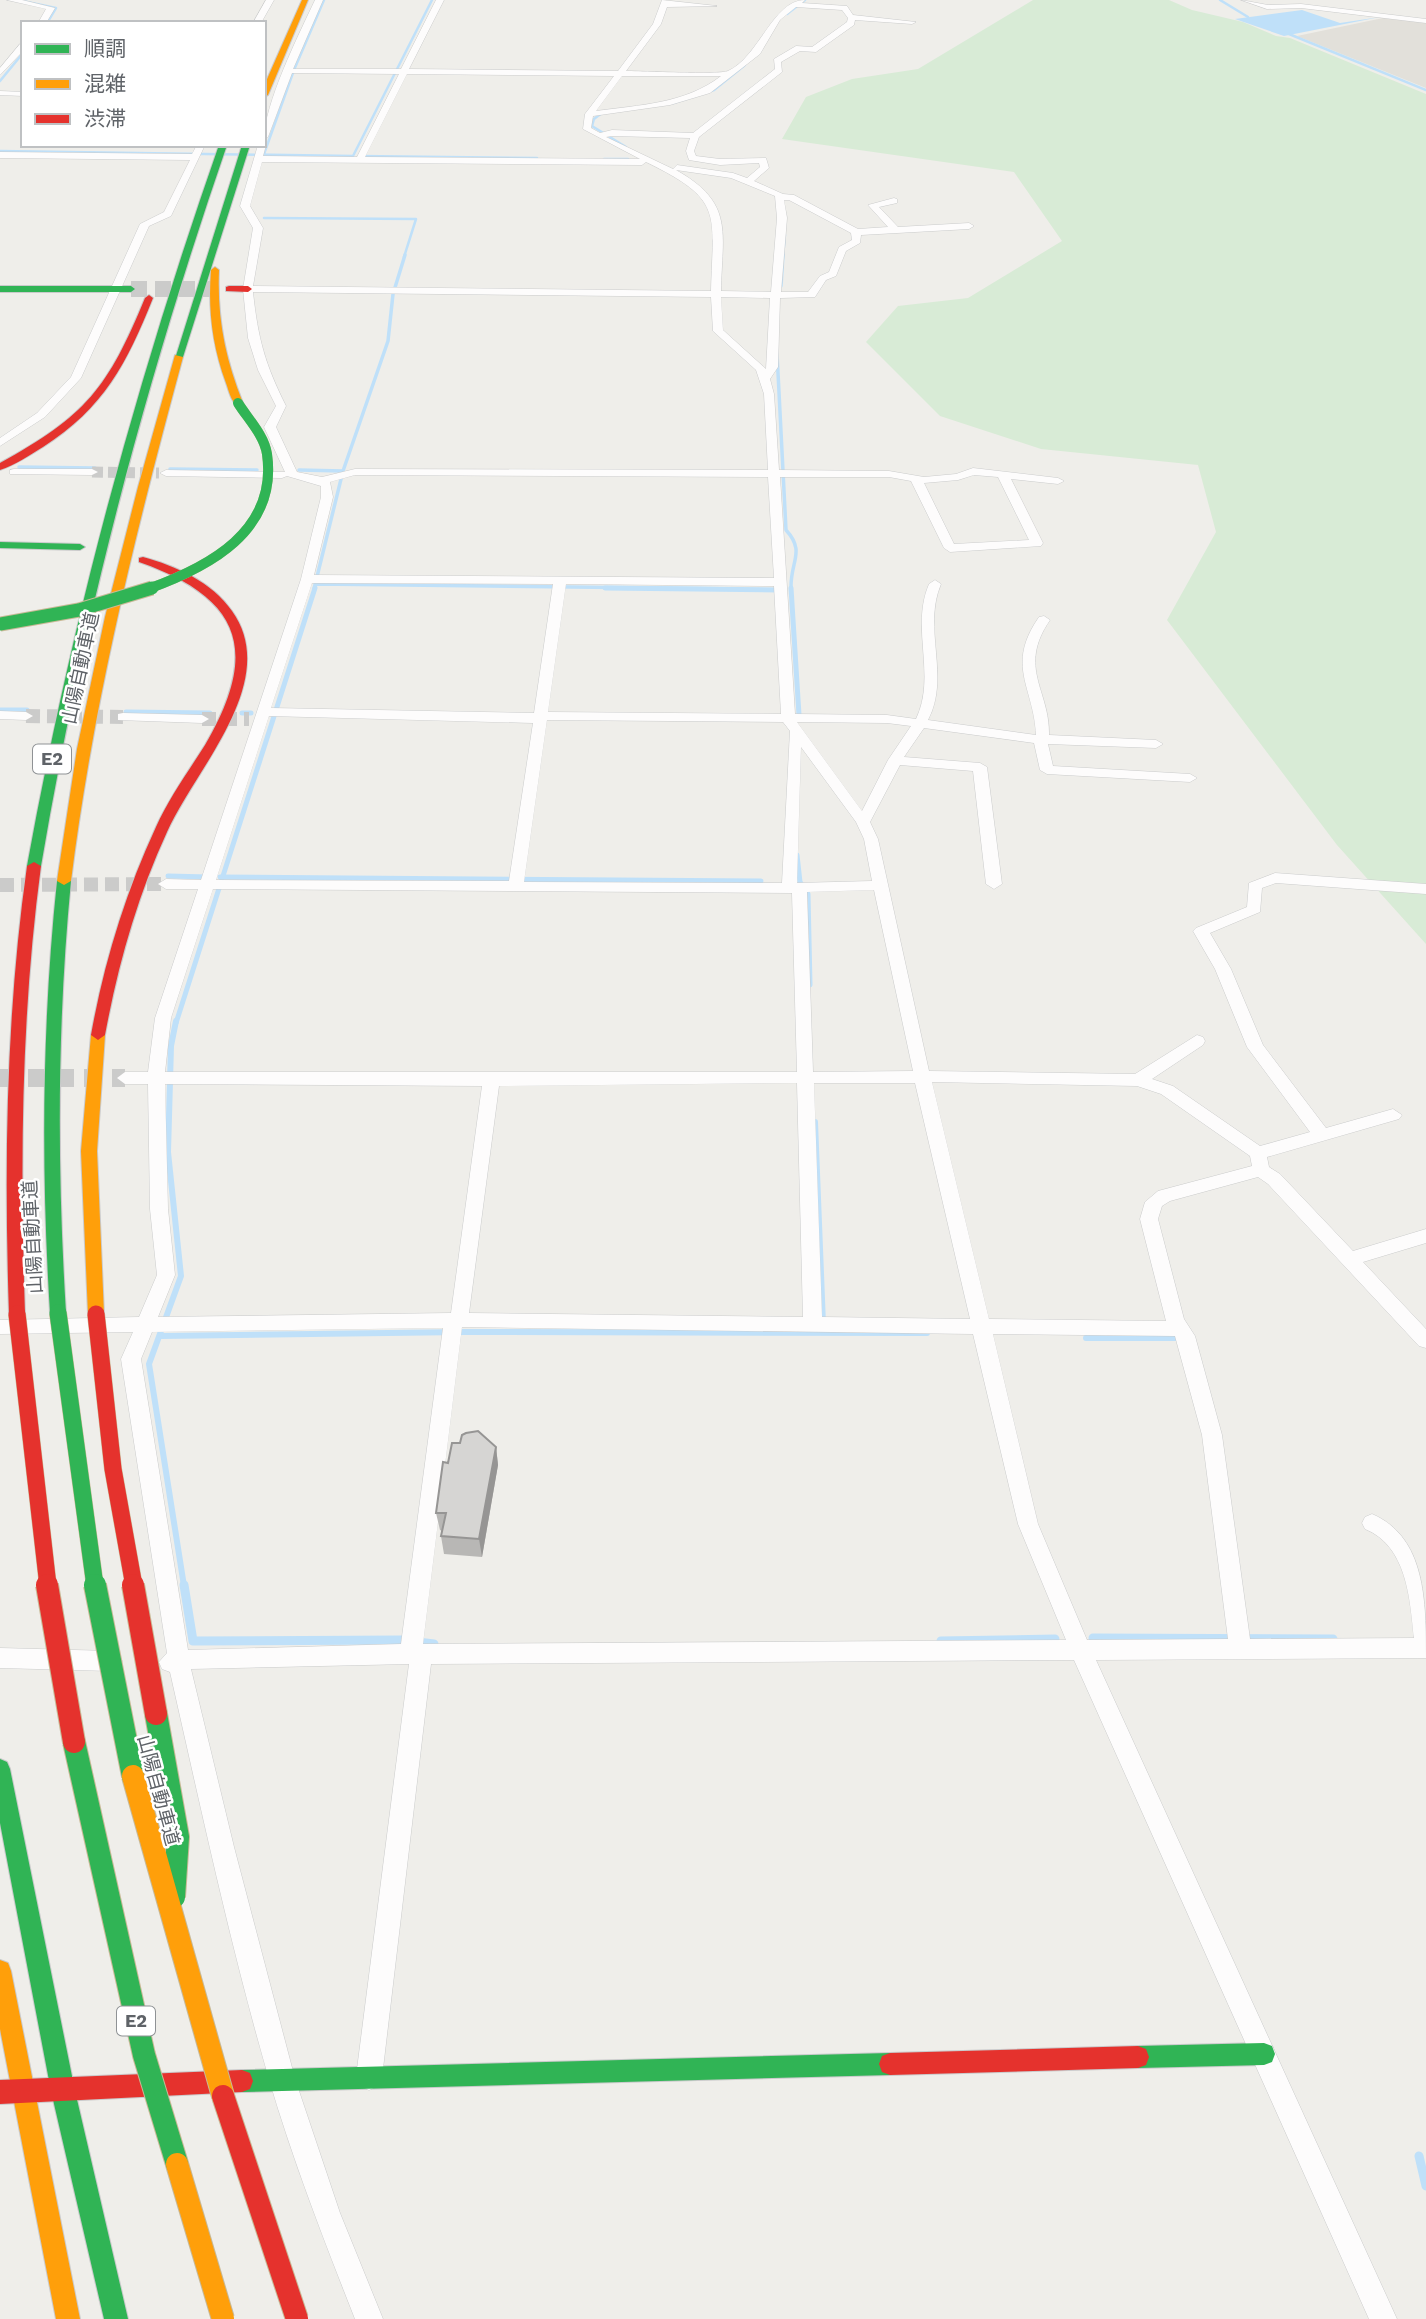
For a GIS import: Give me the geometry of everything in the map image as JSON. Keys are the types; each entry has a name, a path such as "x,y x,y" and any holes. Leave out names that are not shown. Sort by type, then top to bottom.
{"main road":[{"path":"266,37 284,0"},
{"path":"266,90 305,0"},
{"name":"山陽自動車道","path":"222,147 210,179 183,224 105,530 52,758 23,952 12,1148 16,1314 42,1554 69,1718 145,2055 223,2319"},
{"name":"山陽自動車道","path":"256,152 219,219 176,356 92,708 75,796 54,976 49,1094 50,1210 58,1313 99,1614 124,1742 214,2067 297,2319"},
{"path":"0,624 78,612 141,594 196,568 235,541 251,524 265,502 270,479 267,454 238,403 220,359 212,317 219,219"},
{"path":"7,469 55,434 102,394 127,352 156,280"},
{"path":"0,289 123,290"},
{"path":"229,289 248,289"},
{"path":"0,545 80,548"},
{"path":"143,560 183,576 211,592 238,629 242,654 237,686 220,723 183,787 136,888 104,997 87,1135 89,1222 96,1314 113,1469 178,1837 172,1919"},
{"path":"25,1532 69,1718"},
{"path":"0,1769 63,2091 116,2319"},
{"path":"0,1970 68,2319"},
{"path":"0,2092 369,2077 1264,2054"}],"street":[{"path":"12,0 51,8 43,21"},
{"path":"258,21 270,0"},
{"path":"266,132 319,0"},
{"path":"361,157 399,72 440,0"},
{"path":"837,7 851,0"},
{"path":"1245,0 1267,6 1301,6 1426,21"},
{"path":"713,6 665,3 657,24 589,114 587,129 704,192 716,209 715,295 718,331 761,369 766,377 780,475 779,587 788,719 795,733 863,822 871,839 878,885 1028,1524 1080,1649 1383,2319"},
{"path":"589,114 670,103 707,91 728,78 757,52 777,19 799,4 844,8 851,17 851,23 843,31 813,50 799,48 777,61 779,69 695,136 690,152 692,158 720,162 764,160 765,168 749,182"},
{"path":"851,17 912,22"},
{"path":"881,28 893,21"},
{"path":"0,73 21,48"},
{"path":"291,72 620,74 728,78 740,82"},
{"path":"750,83 760,85"},
{"path":"0,93 21,94"},
{"path":"601,135 695,136"},
{"path":"0,155 198,152 169,214 145,224 123,290 76,378 41,415 0,443"},
{"path":"292,475 270,427 281,406 263,370 253,338 248,289 258,228 245,206 256,152 361,157 649,162"},
{"path":"665,170 684,169 749,182 856,232 969,226"},
{"path":"766,377 773,367 782,196"},
{"path":"894,201 873,205 895,229"},
{"path":"248,289 811,295 823,278 833,274 842,249 857,242 856,232"},
{"path":"7,469 92,472"},
{"path":"166,473 292,475 322,480 342,474 889,474 916,479 958,477 973,471 1058,481"},
{"path":"916,479 950,548 1037,543 1003,475"},
{"path":"322,480 327,485 327,497 314,579 264,715 212,881 163,1018 165,1079 159,1209 166,1275 156,1326 131,1359 179,1662 222,1847 282,2080 327,2213 369,2319"},
{"path":"314,579 779,587"},
{"path":"517,881 559,583"},
{"path":"863,822 895,760 924,719 932,690 928,629 931,590 935,584"},
{"path":"1044,620 1033,631 1028,657 1043,732 1041,739 1047,771 1191,778"},
{"path":"0,715 26,716"},
{"path":"264,715 887,719 1041,739 1156,744"},
{"path":"123,717 202,719"},
{"path":"795,733 799,888 820,1322"},
{"path":"895,760 979,767 994,884"},
{"path":"1322,1135 1255,1047 1223,969 1201,931 1255,909 1254,886 1275,878 1426,889"},
{"path":"166,884 212,881 517,881 799,888 878,885"},
{"path":"1138,1080 1197,1041"},
{"path":"125,1078 491,1080 922,1076 1138,1080 1167,1090 1260,1162 1426,1341"},
{"path":"369,2077 415,1648 454,1326 491,1080"},
{"path":"1239,1641 1212,1435 1149,1219 1149,1210 1154,1202 1164,1196 1260,1162 1322,1135 1393,1115"},
{"path":"1350,1259 1426,1236"},
{"path":"0,1327 820,1322 1180,1329"},
{"path":"0,1658 179,1662 206,1657 415,1648 1080,1649 1239,1641 1426,1642 1422,1604 1407,1554 1389,1528 1372,1523"}],"shaded area":[{"path":"1383,18 1426,23 1426,88 1297,36"}],"green space":[{"path":"1033,0 1169,0 1192,10 1243,22 1276,36 1290,38 1426,94 1426,944 1337,845 1167,620 1216,532 1198,465 1041,449 940,416 866,342 898,306 968,298 1062,241 1014,172 782,139 806,97 852,79 918,69"}],"water":[{"path":"1302,10 1340,23 1380,17 1284,36 1235,19"}],"building":[{"path":"478,1431 496,1447 479,1539 441,1536 446,1513 436,1513 443,1462 448,1463 452,1443 460,1443 462,1435"}],"waterway":[{"path":"18,0 56,8 48,21"},
{"path":"264,154 294,70 324,0"},
{"path":"0,151 353,156 432,0"},
{"path":"787,14 805,0"},
{"path":"1220,0 1248,17"},
{"path":"1289,34 1426,90"},
{"path":"0,81 21,55"},
{"path":"673,103 714,90 745,65"},
{"path":"603,112 594,119 592,126 626,147"},
{"path":"359,156 537,158"},
{"path":"604,159 628,159"},
{"path":"264,218 416,219 404,257"},
{"path":"783,257 785,235"},
{"path":"343,471 388,341 393,294 405,255"},
{"path":"781,286 783,255"},
{"path":"777,353 786,530 796,551 791,588"},
{"path":"19,467 95,468"},
{"path":"170,469 257,470"},
{"path":"299,470 343,471"},
{"path":"314,589 343,471"},
{"path":"316,584 740,589"},
{"path":"223,877 315,588"},
{"path":"605,588 779,590"},
{"path":"791,588 799,715"},
{"path":"0,710 27,710"},
{"path":"126,712 210,713"},
{"path":"242,713 251,713"},
{"path":"797,855 800,882 808,894 810,985"},
{"path":"168,876 209,877"},
{"path":"176,1023 223,877"},
{"path":"223,877 761,881"},
{"path":"176,1021 171,1046 168,1152 181,1276 149,1364 184,1586"},
{"path":"815,1122 823,1324"},
{"path":"161,1336 464,1332 927,1333"},
{"path":"1086,1338 1175,1338"},
{"path":"184,1585 193,1641 401,1640 434,1644"},
{"path":"1093,1638 1333,1639"},
{"path":"941,1641 1055,1639"},
{"path":"1419,2156 1426,2186"}],"tunnel":[{"path":"131,289 221,289"},
{"path":"92,472 159,473"},
{"path":"26,716 123,717"},
{"path":"202,719 249,719"},
{"path":"0,885 166,884"},
{"path":"0,1078 125,1078"}],"traffic: fast":[{"path":"34,866 69,683 112,501 164,322 222,147"},
{"path":"178,357 245,147"},
{"path":"0,289 131,289"},
{"path":"0,624 79,610 174,580 216,558 248,530 267,495 267,454 238,403"},
{"path":"0,545 80,547"},
{"path":"58,1313 52,1205 51,1097 54,989 64,881"},
{"path":"58,1313 99,1614 133,1776"},
{"path":"156,1714 178,1837 174,1897"},
{"path":"74,1742 144,2055 177,2164"},
{"path":"0,1769 63,2091 116,2319"},
{"path":"1138,2057 1264,2054"},
{"path":"242,2081 890,2064"}],"traffic: slow":[{"path":"266,90 305,0"},
{"path":"215,270 214,308 217,338 238,403"},
{"path":"64,881 84,749 110,617 178,357"},
{"path":"96,1314 89,1151 98,1035"},
{"path":"133,1776 223,2096"},
{"path":"0,1971 68,2319"},
{"path":"177,2164 223,2319"}],"traffic: jam":[{"path":"229,289 248,289"},
{"path":"0,467 57,434 95,400 123,357 149,298"},
{"path":"98,1035 116,953 142,874 174,803 212,743 233,701 242,656 240,637 233,620 210,593 178,573 143,560"},
{"path":"17,1314 14,1202 17,1034 26,922 34,866"},
{"path":"17,1314 42,1554 74,1742"},
{"path":"96,1314 113,1469 156,1714"},
{"path":"890,2064 1138,2057"},
{"path":"0,2092 242,2081"},
{"path":"223,2096 297,2319"}]}
